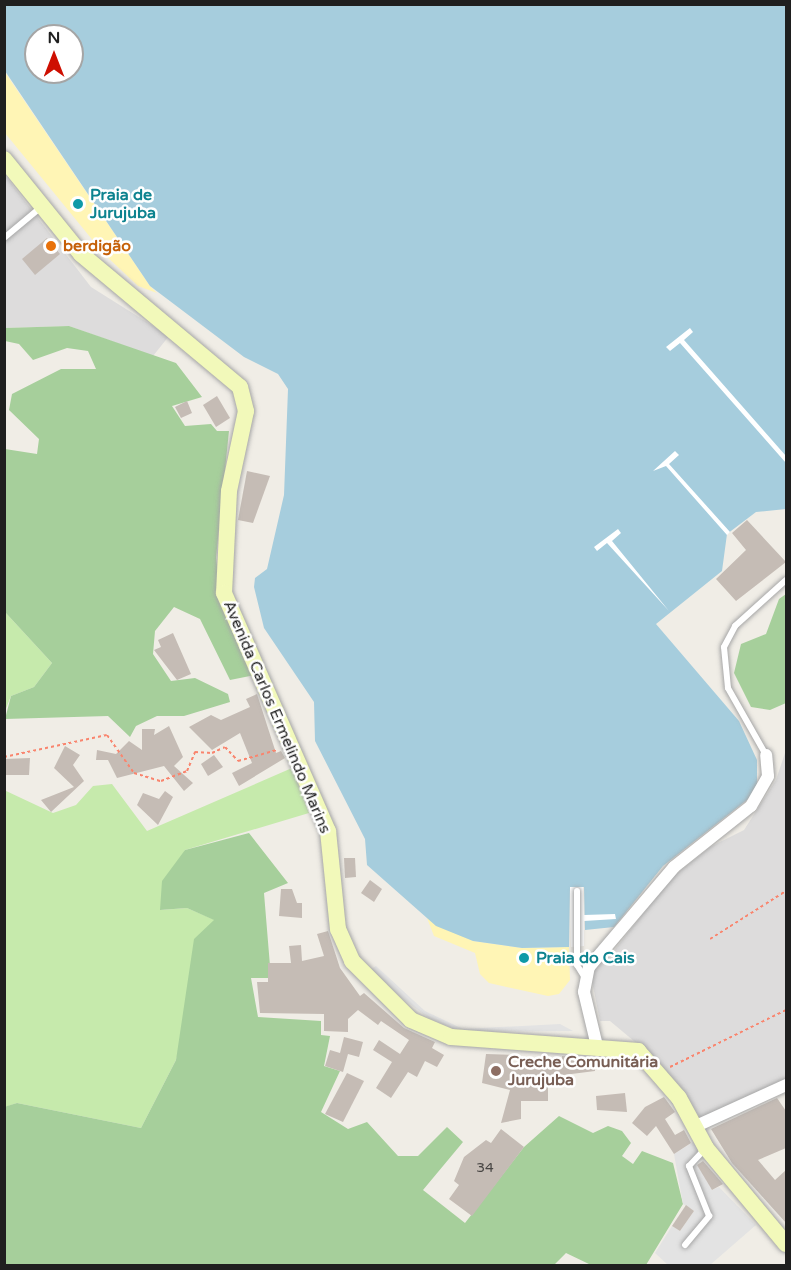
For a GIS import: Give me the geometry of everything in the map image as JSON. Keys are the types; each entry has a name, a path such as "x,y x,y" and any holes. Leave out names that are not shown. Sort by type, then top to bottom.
{"street":[{"name":"Avenida Carlos Ermelindo Marins","path":"4,159 40,208 81,254 240,387 245,419 229,491 224,593 328,831 338,929 352,961 383,997 411,1020 451,1037 597,1046 638,1051 660,1072 706,1148 786,1244"},
{"path":"597,1046 585,978 668,872 751,806 769,772 766,755"},
{"path":"694,1127 786,1085"}],"lane":[{"path":"4,238 40,208"},
{"path":"766,755 728,687 724,647 735,626 786,580"},
{"path":"577,891 577,965 585,978"},
{"path":"685,1245 709,1216 689,1166 706,1148"}],"path":[{"path":"4,757 107,735 134,773 161,781 187,771 195,752 212,753 225,747 238,761 248,761 290,744"},
{"path":"710,939 786,891"},
{"path":"660,1072 786,1010"}],"shaded area":[{"path":"4,174 91,287 169,336 153,356 69,326 5,328"},
{"path":"786,750 786,1079 701,1119 659,1062 610,1021 600,1021 590,971 610,956 669,880 710,847 744,830 776,780"},
{"path":"376,966 425,1011 463,1029 560,1024 573,1031 462,1032 429,1018 399,996 371,969"},
{"path":"695,1141 705,1156 697,1164 712,1190 719,1187 756,1225 710,1265 668,1265 655,1253 672,1226 680,1231 694,1211 683,1204 674,1154"}],"green space":[{"path":"69,326 176,363 202,397 172,406 185,426 211,424 217,431 229,431 216,558 221,599 255,675 230,680 200,619 174,607 155,631 153,654 171,681 195,678 228,694 230,702 184,716 157,716 136,726 130,737 108,716 5,719 11,696 34,687 52,663 5,612 5,449 37,454 39,439 9,410 12,394 61,369 96,369 88,351 67,348 33,360 19,344 5,341 5,328"},
{"path":"786,594 786,703 770,710 751,707 734,673 741,644 766,634 779,599"},
{"path":"5,612 52,663 34,687 11,696 5,711"},
{"path":"292,768 309,813 185,850 161,910 187,908 215,920 176,1060 141,1128 17,1103 5,1107 4,790 53,813 76,805 93,786 112,784 147,831"},
{"path":"249,833 288,883 264,893 271,978 251,978 258,1017 321,1021 321,1035 330,1036 324,1066 340,1071 321,1112 348,1129 367,1122 398,1156 418,1156 447,1127 463,1142 423,1190 465,1223 524,1147 559,1116 593,1133 608,1126 622,1131 631,1143 622,1156 633,1164 642,1151 673,1163 683,1204 646,1265 591,1265 566,1253 553,1266 5,1265 4,1107 17,1103 141,1128 176,1060 194,939 214,920 187,908 160,910 162,881 185,850"}],"sand":[{"name":"Praia de Jurujuba","path":"4,71 157,293 138,286 104,254 5,133"},
{"name":"Praia do Cais","path":"427,918 473,941 522,948 569,947 570,980 559,994 548,996 489,983 480,974 475,953 434,936"}],"water":[{"path":"4,5 786,5 786,509 756,512 727,534 722,571 656,624 739,721 757,760 757,792 663,866 614,927 585,930 584,887 570,887 569,947 522,948 473,941 436,926 367,865 365,839 315,741 314,702 264,628 254,587 255,578 267,569 284,495 288,389 278,374 244,357 150,286 5,71"}],"pier":[{"path":"690,328 693,332 684,340 786,456 786,463 680,343 670,351 666,347"},
{"path":"675,451 679,455 669,464 730,532 727,535 666,466 653,471"},
{"path":"618,529 621,533 612,541 669,611 607,543 597,551 594,547"},
{"path":"570,887 583,887 584,915 615,914 616,919 584,921 584,946 571,947"}],"building":[{"path":"47,238 60,254 35,275 22,259"},
{"path":"217,396 230,418 216,427 203,405"},
{"path":"187,401 192,413 181,418 175,407"},
{"path":"247,471 270,476 253,523 238,520"},
{"path":"747,520 786,562 736,601 716,579 746,550 732,533"},
{"path":"173,633 191,674 177,680 154,650 161,647 158,640"},
{"path":"257,694 276,753 281,751 285,758 239,786 232,773 252,763 240,733 212,750 189,727 211,715 221,720 250,707 246,699"},
{"path":"169,726 183,757 174,766 193,783 184,791 164,766 117,778 108,760 96,760 97,750 116,754 129,741 142,750 142,729 155,729 154,735"},
{"path":"65,746 80,755 73,765 84,781 51,812 41,800 74,787 54,768"},
{"path":"214,755 223,767 208,776 201,764"},
{"path":"30,758 29,775 4,775 4,759"},
{"path":"165,791 173,797 158,825 137,805 143,793 159,799"},
{"path":"344,858 355,858 356,877 345,878"},
{"path":"370,880 382,889 374,902 361,893"},
{"path":"281,889 292,889 297,903 302,903 302,918 279,916"},
{"path":"328,931 340,968 360,996 364,993 404,1028 435,1042 432,1048 444,1055 437,1067 425,1061 417,1077 408,1072 391,1098 376,1088 392,1062 373,1050 379,1040 400,1054 409,1040 381,1021 378,1025 358,1010 348,1019 348,1032 324,1031 324,1014 260,1013 257,982 268,982 268,963 291,963 289,946 301,945 302,961 324,956 317,934"},
{"path":"344,1037 363,1042 359,1057 348,1054 343,1072 325,1066 330,1050 340,1053"},
{"path":"486,1054 514,1055 511,1067 562,1066 562,1056 595,1058 595,1071 548,1077 548,1101 521,1101 521,1119 501,1123 510,1090 482,1083"},
{"path":"347,1073 364,1081 343,1122 325,1114"},
{"path":"625,1093 627,1112 597,1110 596,1096"},
{"path":"664,1097 675,1112 665,1119 675,1135 684,1130 691,1143 674,1154 656,1126 647,1136 632,1123 645,1107"},
{"path":"777,1098 786,1111 786,1148 758,1160 775,1180 786,1170 786,1223 732,1163 711,1129"},
{"path":"501,1129 524,1147 472,1216 449,1199 459,1185 454,1181 464,1157 486,1140 491,1143"},
{"path":"703,1161 723,1184 712,1190 697,1165"},
{"path":"686,1205 694,1211 680,1231 672,1226"}],"place":[{"name":"Praia de Jurujuba","path":"78,204"},
{"name":"berdigão","path":"51,246"},
{"name":"Praia do Cais","path":"524,958"},
{"name":"Creche Comunitária Jurujuba","path":"496,1071"}]}
